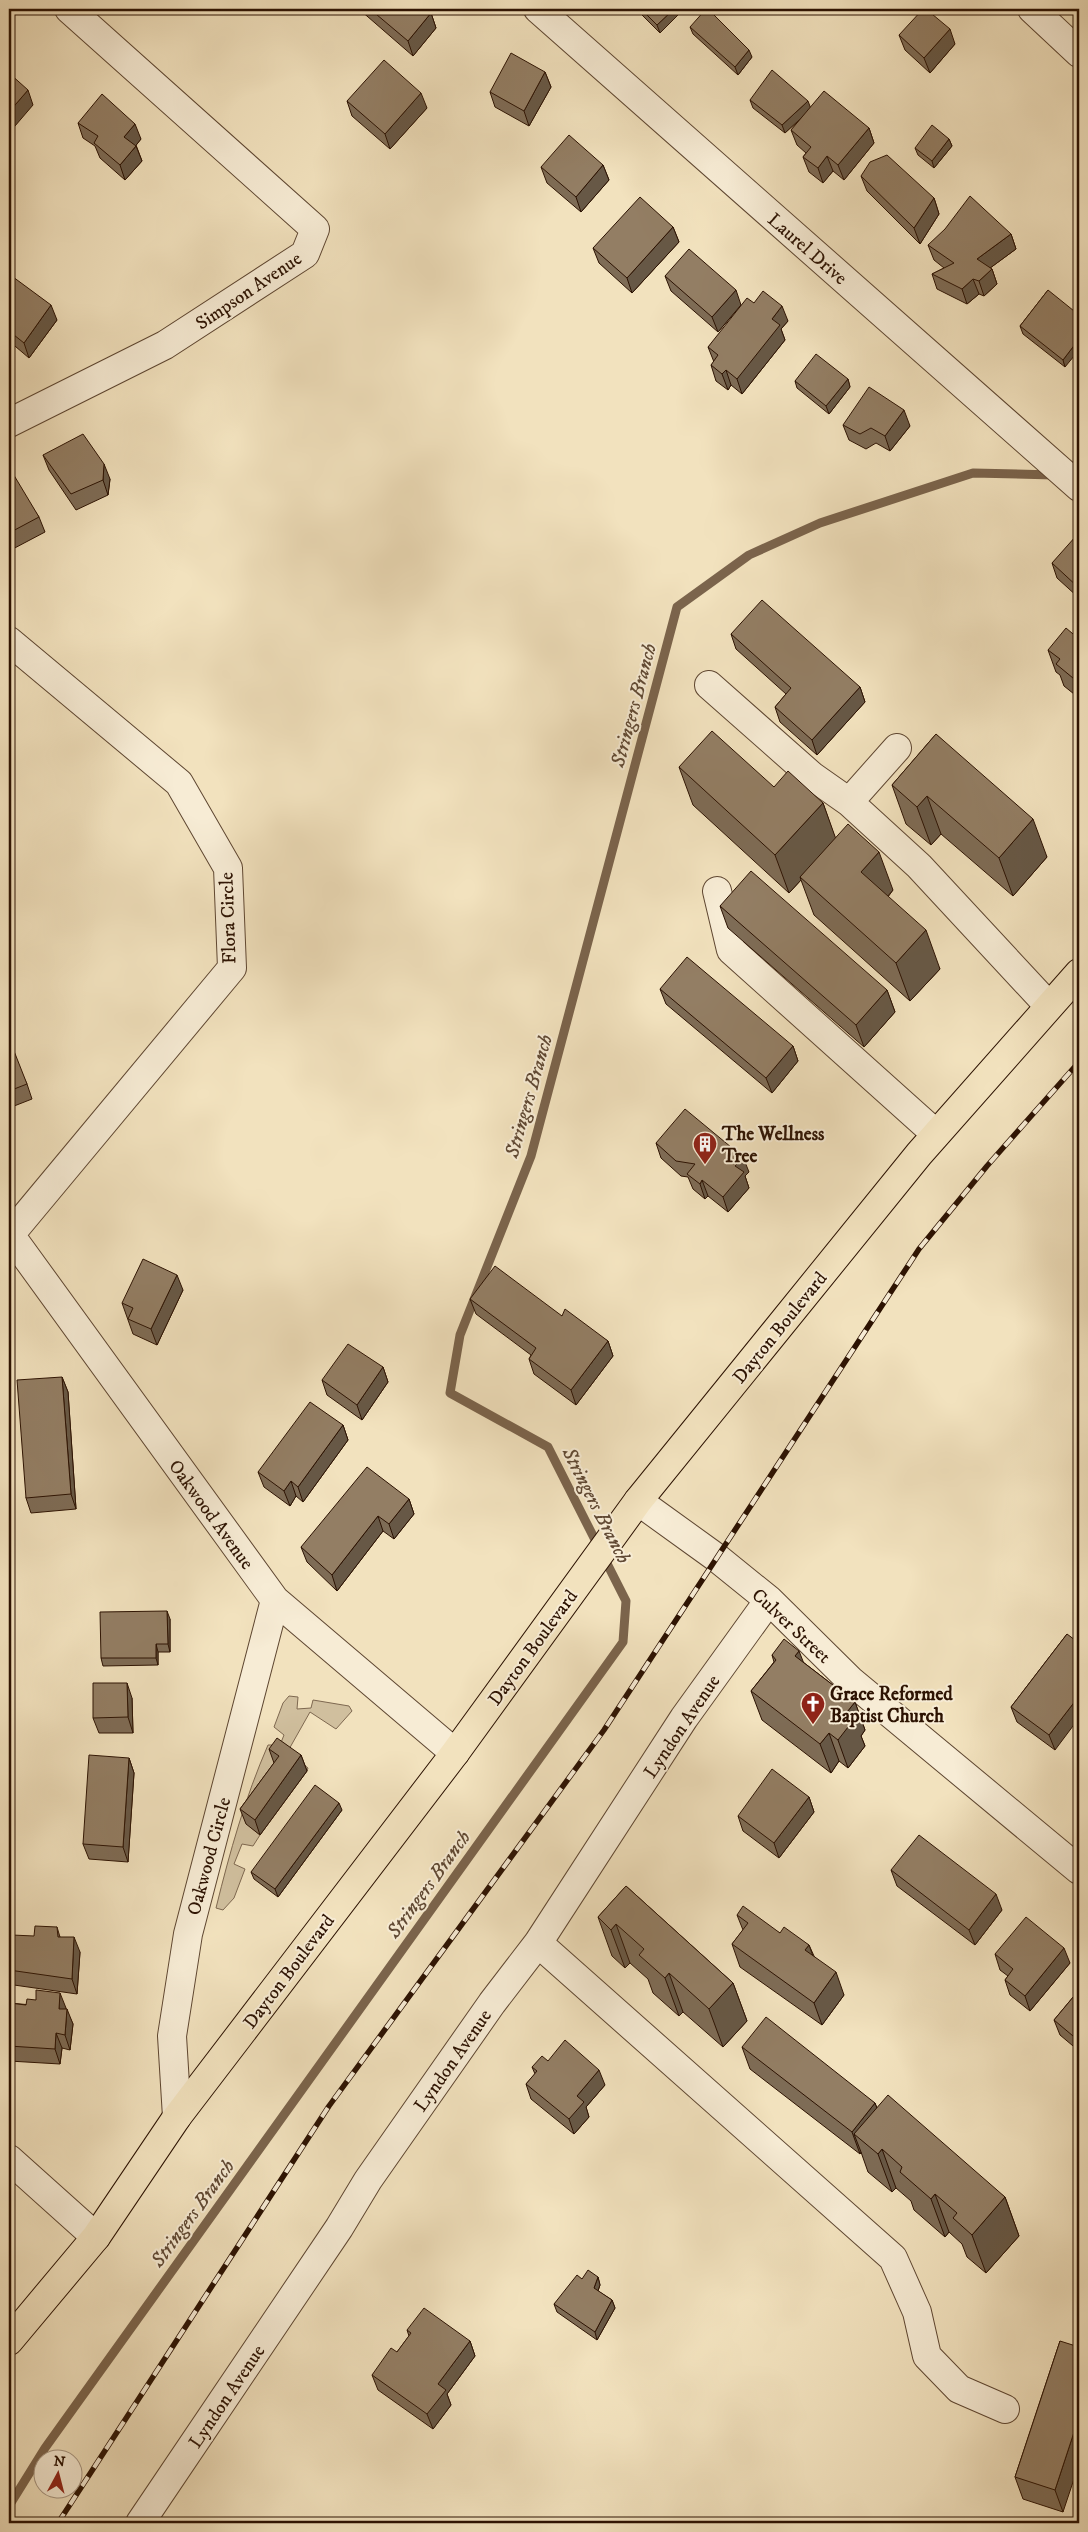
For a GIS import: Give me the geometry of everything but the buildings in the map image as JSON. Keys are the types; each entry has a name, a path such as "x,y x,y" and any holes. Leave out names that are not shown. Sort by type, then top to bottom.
{"main road":[{"name":"Dayton Boulevard","path":"9,2341 96,2237 177,2117 455,1753 638,1501 936,1134 1079,973"}],"street":[{"name":"Simpson Avenue","path":"9,423 165,345 305,254 315,229 69,9"},
{"name":"Laurel Drive","path":"538,9 1078,486"},
{"path":"1032,9 1079,53"},
{"name":"Flora Circle","path":"9,641 179,783 228,868 232,968 162,1050 10,1236"},
{"path":"709,685 812,776 849,802 919,866 1049,1006"},
{"path":"849,802 897,748"},
{"path":"717,891 730,950 936,1134"},
{"name":"Oakwood Avenue","path":"10,1236 275,1600 455,1753"},
{"name":"Culver Street","path":"638,1501 717,1558 769,1600 850,1680 1079,1870"},
{"name":"Oakwood Circle","path":"177,2117 172,2036 188,1934 275,1600"},
{"name":"Lyndon Avenue","path":"140,2523 339,2228 368,2180 492,2003 538,1943 684,1718 769,1600"},
{"path":"538,1943 893,2258 917,2312 926,2356 959,2389 1005,2409"},
{"path":"9,2159 96,2237"}],"shaded area":[{"path":"289,1696 298,1697 297,1709 311,1708 313,1700 349,1706 352,1711 336,1729 310,1712 288,1751 308,1768 307,1771 282,1753 249,1826 260,1835 253,1846 242,1844 234,1864 245,1869 234,1898 223,1910 216,1908 252,1785 268,1745 280,1745 284,1735 274,1727 283,1703"}],"waterway":[{"name":"Stringers Branch","path":"9,2506 45,2448 623,1642 626,1601 548,1447 450,1393 460,1335 531,1156 677,607 749,555 820,523 973,473 1054,475"}],"railway":[{"path":"58,2523 329,2106 604,1730 919,1249 987,1166 1079,1062"}],"place":[{"name":"The Wellness Tree","path":"705,1165"},
{"name":"Grace Reformed Baptist Church","path":"813,1725"}]}
